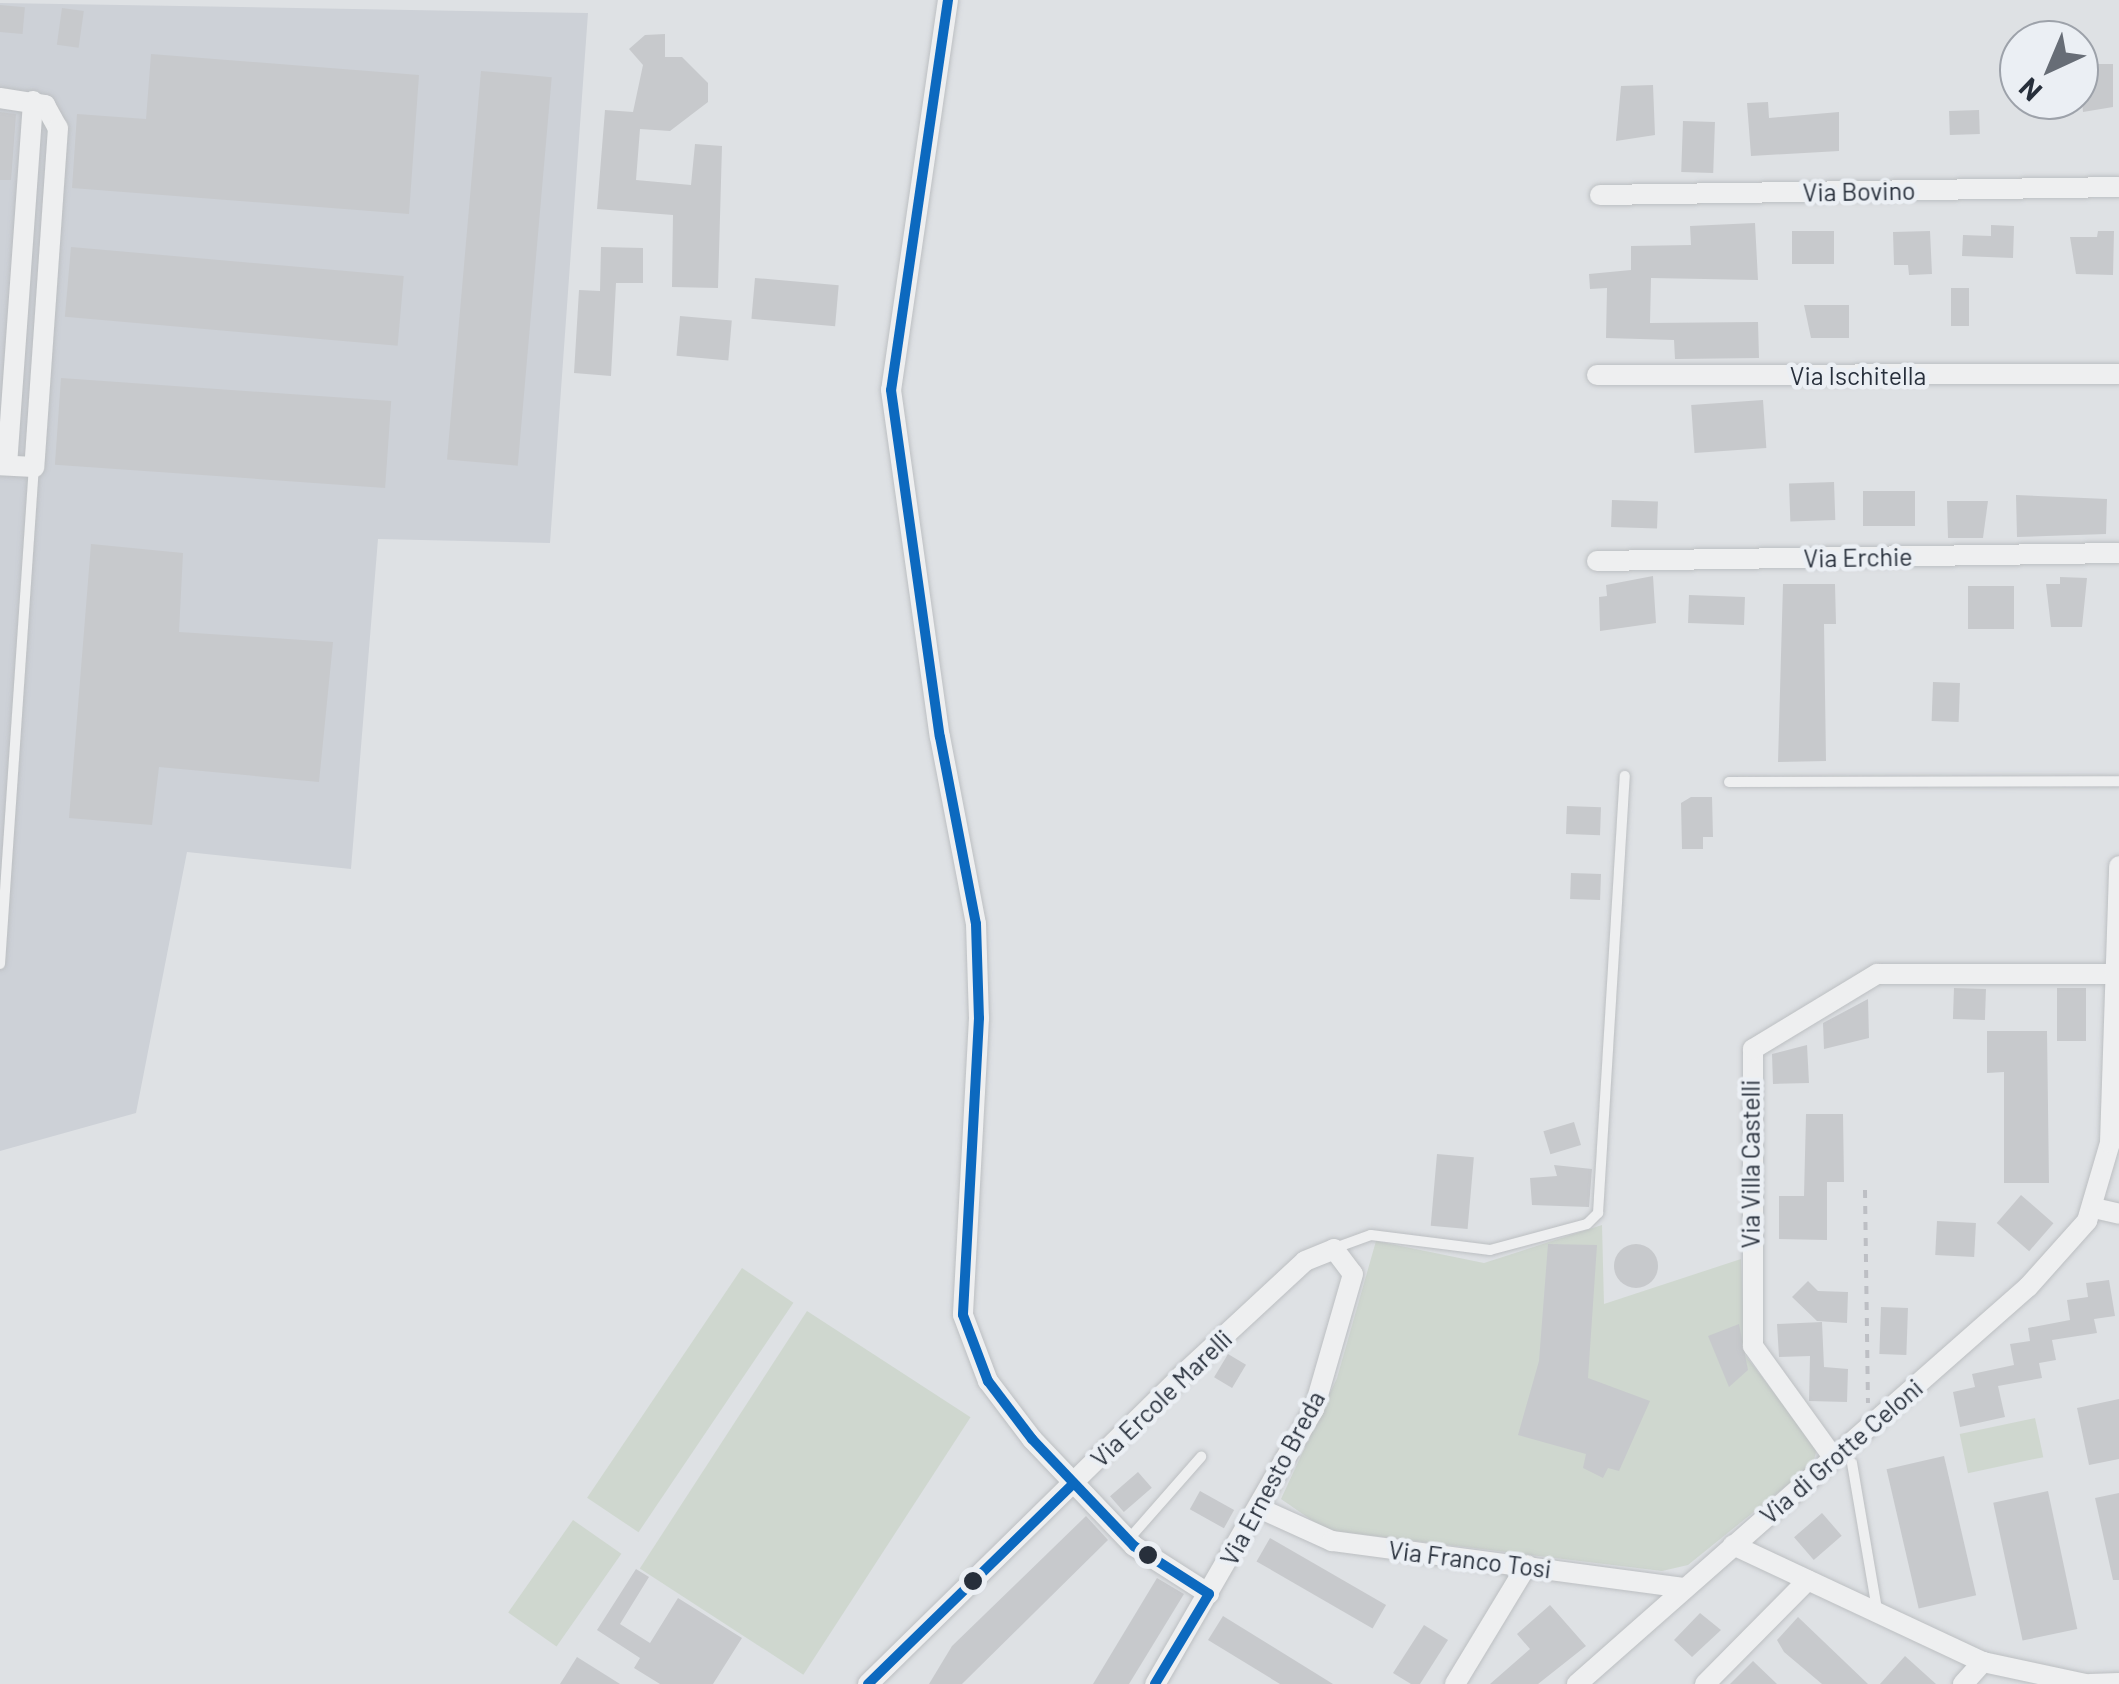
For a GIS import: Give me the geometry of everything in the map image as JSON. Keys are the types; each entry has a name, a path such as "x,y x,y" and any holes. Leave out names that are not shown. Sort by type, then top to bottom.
{"street":[{"path":"948,0 891,390 937,718 976,924 979,1018 964,1315 988,1381 1074,1484 1128,1540 1208,1594"},
{"path":"0,98 34,101 50,109 58,128 34,467 4,465 34,101"},
{"name":"Via Bovino","path":"1600,195 2119,188"},
{"name":"Via Ischitella","path":"1597,375 2119,374"},
{"name":"Via Erchie","path":"1596,560 2119,553"},
{"name":"Via di Grotte Celoni","path":"1577,1684 1733,1545 1842,1460 1869,1428 2048,1268 2094,1208 2110,1143 2119,866"},
{"name":"Via Villa Castelli","path":"1842,1460 1753,1346 1753,1049 1882,973 2115,974"},
{"path":"2094,1208 2119,1216"},
{"name":"Via Ercole Marelli","path":"868,1684 1304,1261 1334,1249"},
{"name":"Via Ernesto Breda","path":"1155,1684 1261,1509 1314,1410 1353,1274 1334,1249"},
{"name":"Via Franco Tosi","path":"1261,1509 1332,1542 1685,1588"},
{"path":"1733,1545 1877,1609 1983,1662 2088,1684 2119,1683"},
{"path":"1455,1684 1528,1566"},
{"path":"1705,1684 1808,1580"},
{"path":"1963,1684 1983,1662"}],"lane":[{"path":"0,964 34,467"},
{"path":"1334,1249 1371,1234 1490,1250 1587,1224 1598,1212 1625,776"},
{"path":"1728,782 2119,781"},
{"path":"1128,1540 1201,1457"},
{"path":"1842,1460 1877,1609"}],"path":[{"path":"1865,1190 1869,1428"}],"shaded area":[{"path":"0,3 588,13 550,543 378,539 351,869 187,852 136,1113 0,1151"},
{"path":"1602,1225 1604,1304 1741,1259 1745,1355 1817,1448 1813,1464 1688,1565 1662,1571 1326,1530 1281,1499 1337,1378 1376,1241 1484,1263"},
{"path":"742,1268 793,1303 639,1532 587,1498"},
{"path":"807,1311 971,1417 803,1675 640,1568"},
{"path":"2035,1418 2043,1457 1968,1473 1960,1434"},
{"path":"573,1520 621,1554 557,1646 508,1613"}],"building":[{"path":"0,5 25,7 23,34 0,32"},
{"path":"62,8 84,11 79,48 57,45"},
{"path":"665,34 665,57 682,57 708,83 708,102 670,131 640,129 636,180 691,185 695,144 722,146 718,288 672,287 673,215 597,209 605,110 633,112 643,65 629,49 645,35"},
{"path":"151,54 419,75 409,214 72,188 77,114 146,119"},
{"path":"2099,64 2113,64 2113,107 2099,109"},
{"path":"481,71 552,77 518,466 447,460"},
{"path":"1653,85 1655,135 1616,141 1621,86"},
{"path":"1768,102 1769,118 1839,112 1839,151 1751,156 1747,103"},
{"path":"1979,110 1980,134 1950,135 1949,111"},
{"path":"0,112 16,114 11,180 0,180"},
{"path":"1683,121 1715,122 1713,173 1681,172"},
{"path":"1755,223 1758,280 1651,278 1650,323 1758,322 1759,358 1675,359 1674,340 1606,338 1607,288 1590,289 1589,274 1631,270 1631,246 1691,245 1690,226"},
{"path":"1991,225 2014,226 2013,258 1962,256 1963,235 1991,236"},
{"path":"1792,231 1834,231 1834,264 1792,264"},
{"path":"1930,231 1932,274 1909,275 1908,265 1894,265 1893,232"},
{"path":"2098,231 2114,231 2113,275 2076,274 2070,237 2097,237"},
{"path":"71,247 404,276 398,346 65,317"},
{"path":"601,247 643,248 643,283 616,283 611,376 574,373 579,290 600,291"},
{"path":"755,278 839,285 835,326 751,319"},
{"path":"1951,288 1969,288 1969,326 1951,326"},
{"path":"1804,305 1849,305 1849,338 1811,338"},
{"path":"680,316 732,321 728,360 677,356"},
{"path":"61,378 391,401 385,488 55,465"},
{"path":"1763,400 1766,448 1695,453 1691,405"},
{"path":"1834,482 1835,520 1790,522 1789,484"},
{"path":"1863,491 1915,491 1915,526 1863,526"},
{"path":"2016,495 2107,499 2106,534 2017,537"},
{"path":"1612,500 1658,502 1657,529 1611,527"},
{"path":"1947,501 1988,501 1983,538 1948,538"},
{"path":"91,544 183,553 179,632 333,642 319,782 159,767 152,825 69,818"},
{"path":"1653,576 1656,623 1600,631 1599,597 1607,596 1606,585"},
{"path":"2060,577 2087,578 2082,627 2051,627 2046,584 2060,584"},
{"path":"1783,584 1835,584 1836,624 1824,624 1826,761 1778,762"},
{"path":"1968,586 2014,586 2014,629 1968,629"},
{"path":"1689,595 1745,597 1744,625 1688,623"},
{"path":"1933,682 1960,683 1959,722 1932,721"},
{"path":"1691,797 1712,797 1713,837 1703,837 1703,849 1682,849 1681,803"},
{"path":"1567,806 1601,807 1600,835 1566,834"},
{"path":"1571,873 1601,874 1600,900 1570,899"},
{"path":"1954,988 1986,989 1985,1020 1953,1019"},
{"path":"2057,988 2086,988 2086,1041 2057,1041"},
{"path":"1868,999 1869,1038 1824,1049 1823,1023"},
{"path":"1987,1031 2047,1031 2049,1183 2004,1183 2004,1072 1987,1073"},
{"path":"1807,1045 1809,1083 1773,1084 1772,1054"},
{"path":"1806,1114 1843,1114 1844,1182 1827,1182 1827,1240 1779,1239 1779,1196 1804,1196"},
{"path":"1574,1122 1581,1145 1550,1154 1543,1131"},
{"path":"1437,1154 1474,1157 1468,1229 1431,1226"},
{"path":"1554,1165 1592,1169 1589,1207 1532,1205 1530,1178 1557,1176"},
{"path":"2021,1195 2053,1223 2029,1251 1997,1223"},
{"path":"1937,1221 1976,1223 1974,1257 1935,1255"},
{"path":"1548,1244 1597,1245 1588,1378 1650,1401 1619,1471 1608,1468 1603,1478 1583,1468 1586,1454 1518,1435 1539,1361"},
{"path":"1636,1244 1652,1250 1658,1266 1652,1282 1636,1288 1620,1282 1614,1266 1620,1250"},
{"path":"2109,1280 2115,1316 2094,1319 2097,1333 2052,1340 2056,1360 2039,1363 2042,1378 1998,1386 2005,1417 1960,1427 1953,1392 1975,1387 1972,1374 2014,1365 2010,1344 2030,1341 2028,1328 2070,1320 2067,1300 2088,1297 2086,1283"},
{"path":"1808,1281 1818,1291 1848,1292 1847,1323 1817,1321 1792,1297"},
{"path":"1881,1307 1908,1308 1906,1355 1879,1354"},
{"path":"1822,1322 1824,1367 1848,1369 1847,1402 1809,1401 1810,1356 1779,1357 1777,1324"},
{"path":"1739,1324 1748,1370 1729,1387 1708,1336"},
{"path":"1228,1354 1246,1365 1232,1388 1214,1377"},
{"path":"2119,1399 2119,1459 2089,1465 2077,1408"},
{"path":"1944,1456 1976,1595 1919,1609 1887,1469"},
{"path":"1138,1472 1152,1488 1124,1512 1110,1496"},
{"path":"1200,1491 1234,1510 1224,1528 1190,1509"},
{"path":"2048,1491 2077,1629 2023,1641 1993,1503"},
{"path":"2119,1493 2119,1580 2113,1580 2095,1498"},
{"path":"1822,1513 1842,1536 1814,1560 1794,1537"},
{"path":"1086,1516 1108,1540 962,1684 929,1684 952,1646"},
{"path":"1270,1538 1386,1605 1373,1628 1256,1561"},
{"path":"636,1569 649,1577 620,1624 650,1643 678,1598 742,1638 713,1684 660,1684 634,1668 640,1658 597,1630"},
{"path":"1157,1578 1184,1594 1129,1684 1093,1684"},
{"path":"1550,1605 1586,1646 1538,1684 1490,1684 1530,1649 1517,1634"},
{"path":"1700,1613 1721,1630 1692,1657 1674,1640"},
{"path":"1223,1616 1333,1684 1280,1684 1208,1640"},
{"path":"1798,1617 1868,1684 1822,1684 1784,1652 1777,1640"},
{"path":"1424,1625 1448,1640 1420,1684 1411,1684 1393,1673"},
{"path":"1905,1656 1936,1684 1880,1684"},
{"path":"577,1657 620,1684 560,1684"},
{"path":"1753,1661 1777,1684 1730,1684"}],"transit line":[{"path":"948,0 891,390 940,737 976,924 979,1018 963,1315 988,1381 1032,1439 1134,1546 1209,1594 1155,1684"},
{"path":"868,1684 1073,1484"}]}
